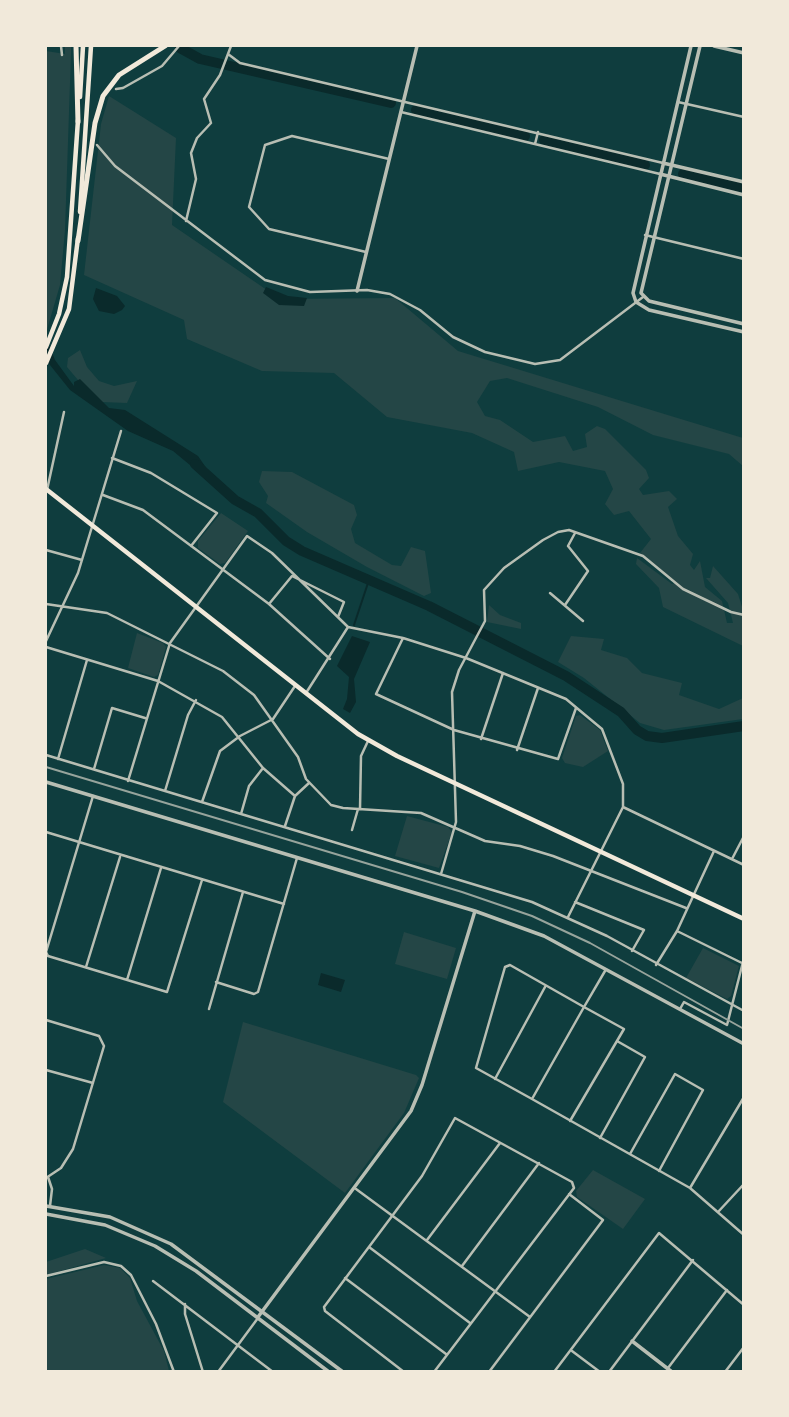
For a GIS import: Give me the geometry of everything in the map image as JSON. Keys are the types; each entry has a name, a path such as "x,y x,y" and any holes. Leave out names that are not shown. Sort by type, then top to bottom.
{"highway":[{"path":"76,46 78,122"},
{"path":"78,241 95,123 103,96 113,81 165,46"},
{"path":"95,123 97,145"}],"main road":[{"path":"46,347 54,330 67,277 83,46"},
{"path":"46,363 59,339 72,295 91,46"},
{"path":"46,490 368,741 744,919"}],"street":[{"path":"61,46 62,55"},
{"path":"116,89 133,83 162,66 179,46"},
{"path":"186,221 196,179 191,153 197,138 211,123 204,99 223,67 231,46"},
{"path":"357,291 417,46"},
{"path":"691,46 633,288 636,302 649,310 744,332"},
{"path":"700,46 641,288 643,296 649,301 744,324"},
{"path":"714,46 744,53"},
{"path":"228,54 240,63 744,182"},
{"path":"678,102 744,117"},
{"path":"401,112 744,195"},
{"path":"535,145 538,132"},
{"path":"366,252 269,229 249,207 265,145 292,136 389,159"},
{"path":"97,145 108,161 245,267 276,285 310,292 378,292 401,298 464,344 496,355 536,363 568,356 643,296"},
{"path":"645,235 744,259"},
{"path":"46,490 64,412"},
{"path":"46,641 82,560 121,431"},
{"path":"112,458 151,473 218,512 191,546"},
{"path":"103,495 143,510 269,604 330,659"},
{"path":"441,874 455,828 452,692 468,652 485,621 482,596 495,576 526,551 558,532 575,533 643,556 683,589 731,612 744,615"},
{"path":"565,606 588,571 568,546 575,533"},
{"path":"128,780 170,643 223,569 251,536 348,627 403,638 466,658 566,699 602,729 623,784 623,807 568,917"},
{"path":"46,550 82,560"},
{"path":"292,576 344,602 338,617"},
{"path":"269,604 292,576"},
{"path":"314,596 317,589"},
{"path":"550,593 583,621"},
{"path":"46,604 107,613 223,671 254,695 273,719 310,783 331,805 421,813 485,841 520,846 686,908"},
{"path":"305,694 330,659 348,627"},
{"path":"403,638 376,694 454,730 558,760 576,708"},
{"path":"46,647 158,681 196,700 222,717 240,736 262,768 295,796"},
{"path":"58,759 87,660"},
{"path":"481,739 503,673"},
{"path":"202,802 220,751 240,736 273,719 295,686"},
{"path":"517,750 538,688"},
{"path":"165,791 188,715 196,700"},
{"path":"94,769 112,708 147,718"},
{"path":"352,830 359,809 361,756 368,741"},
{"path":"46,755 490,887 568,917 744,1011"},
{"path":"241,814 249,786 262,768"},
{"path":"46,782 475,911 544,936 744,1044"},
{"path":"285,826 295,796 310,783"},
{"path":"93,796 48,940 48,956 167,992 201,880"},
{"path":"623,807 744,864"},
{"path":"46,832 284,904"},
{"path":"732,859 744,836"},
{"path":"656,965 677,931 691,895 714,851"},
{"path":"86,967 121,855"},
{"path":"216,982 254,994 258,992 297,858"},
{"path":"127,980 161,867"},
{"path":"209,1009 243,892"},
{"path":"575,902 643,930 632,951"},
{"path":"218,1371 394,1138 417,1098 475,911"},
{"path":"677,931 743,964"},
{"path":"679,1010 684,1002 727,1025 744,958"},
{"path":"570,1121 624,1029 510,965 505,967 476,1068 600,1138 690,1188 744,1235"},
{"path":"532,1099 606,969"},
{"path":"495,1079 546,985"},
{"path":"46,1020 103,1040 73,1149 61,1168 47,1177 52,1189 48,1206 102,1215 150,1233 186,1254 343,1371"},
{"path":"600,1138 645,1057 617,1041"},
{"path":"46,1070 93,1083"},
{"path":"630,1154 674,1074 704,1090 659,1171"},
{"path":"690,1188 744,1097"},
{"path":"737,1108 744,1112"},
{"path":"404,1371 325,1311 324,1307 422,1176 455,1118 572,1182 574,1188 434,1371"},
{"path":"427,1240 500,1143"},
{"path":"462,1266 539,1163"},
{"path":"718,1212 744,1184"},
{"path":"356,1189 530,1317"},
{"path":"489,1371 603,1220 569,1194"},
{"path":"46,1214 105,1225 155,1245 329,1371"},
{"path":"554,1371 659,1233 744,1304"},
{"path":"369,1247 470,1323"},
{"path":"609,1371 693,1259"},
{"path":"46,1276 104,1262 121,1266 131,1275 156,1324 174,1371"},
{"path":"345,1278 447,1354"},
{"path":"153,1281 273,1371"},
{"path":"632,1341 670,1370 727,1290"},
{"path":"185,1304 185,1314 203,1371"},
{"path":"725,1371 744,1347"},
{"path":"570,1350 600,1371"}],"shaded area":[{"path":"65,46 71,46 65,230 60,285 46,333 46,51 65,54"},
{"path":"109,96 176,138 172,225 280,299 395,298 458,351 743,438 743,466 729,454 653,435 598,407 507,378 490,381 477,402 485,416 500,420 533,442 565,436 573,451 587,447 585,434 597,426 605,429 646,470 649,478 639,489 643,495 669,491 677,499 668,507 678,536 693,554 690,565 694,570 700,561 705,587 722,601 727,623 733,623 728,603 706,578 710,578 713,566 738,594 743,610 743,646 663,607 659,588 636,564 637,558 672,584 676,583 640,553 651,539 629,511 614,515 605,504 613,489 605,471 559,462 518,471 514,452 472,433 387,417 334,373 262,371 187,339 184,320 84,275 101,124"},
{"path":"266,287 288,296 307,298 304,306 279,305 263,293"},
{"path":"96,288 117,296 125,306 114,314 99,311 93,299"},
{"path":"46,338 55,360 74,386 74,382 80,379 109,408 125,410 198,456 207,469 202,475 173,451 128,431 70,390 46,360"},
{"path":"80,350 87,367 99,381 114,386 137,381 127,403 102,402 89,393 67,367 68,358"},
{"path":"262,471 292,472 354,505 357,515 351,529 355,543 392,565 401,566 411,547 425,551 431,593 424,596 367,567 307,532 266,503 268,496 259,482"},
{"path":"221,513 248,531 225,563 220,564 198,548 198,541"},
{"path":"489,605 500,615 521,623 521,629 487,622"},
{"path":"137,633 163,643 166,647 158,675 154,677 128,668"},
{"path":"352,636 370,642 354,679 356,702 350,713 343,709 349,677 337,666"},
{"path":"571,636 604,639 601,650 627,658 642,673 682,683 679,695 719,709 743,698 743,719 664,730 640,723 584,678 558,662"},
{"path":"580,715 600,730 608,751 583,767 565,763 562,758 576,716"},
{"path":"407,816 448,827 452,832 439,868 395,856"},
{"path":"404,932 456,948 447,979 395,964"},
{"path":"703,948 739,966 731,996 727,999 686,978"},
{"path":"321,973 345,980 341,992 318,985"},
{"path":"243,1022 419,1078 404,1113 345,1193 223,1102"},
{"path":"593,1170 645,1199 623,1229 577,1197 576,1191"},
{"path":"85,1249 106,1258 46,1275 46,1262"},
{"path":"104,1265 120,1268 130,1278 137,1301 164,1351 169,1371 46,1371 46,1279"}],"waterway":[{"path":"180,48 200,59 391,103"},
{"path":"416,110 525,136"},
{"path":"544,140 645,165"},
{"path":"683,174 744,188"},
{"path":"195,464 235,500 258,513 286,541 302,551 429,606 566,676 621,712 637,730 647,736 662,738 744,726"},
{"path":"354,625 369,580"}],"railway":[{"path":"46,767 462,892 532,916 590,943 744,1029"}]}
